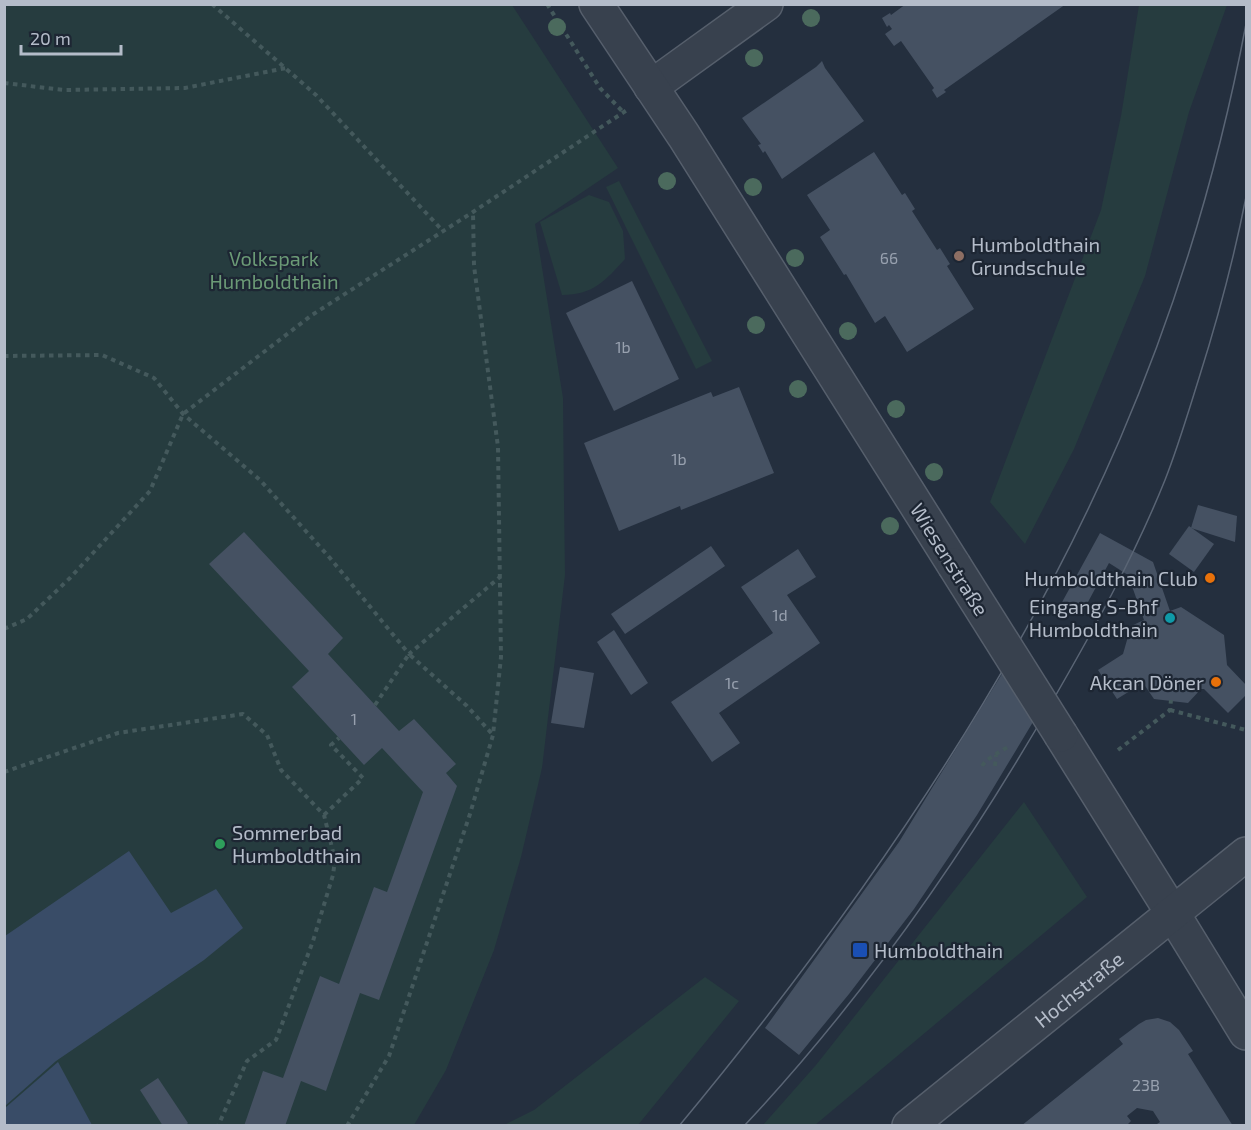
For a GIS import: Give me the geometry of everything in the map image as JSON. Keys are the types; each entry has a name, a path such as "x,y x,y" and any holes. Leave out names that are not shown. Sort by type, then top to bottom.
{"street":[{"name":"Wiesenstraße","path":"596,4 690,146 1246,1033"},
{"path":"651,87 766,4"},
{"name":"Hochstraße","path":"909,1125 1246,854"}],"path":[{"path":"212,4 316,95 442,230"},
{"path":"4,83 64,90 185,88 286,68"},
{"path":"4,629 27,619 150,491 183,414 312,315 604,125"},
{"path":"347,1125 389,1056 466,825 493,735 501,657 498,447 474,266 473,212"},
{"path":"4,356 102,355 154,378 183,414 260,480 330,558 409,654 467,706 493,735"},
{"path":"375,705 409,654 500,577"},
{"path":"1118,750 1170,710 1171,700"},
{"path":"1170,710 1246,730"},
{"path":"4,772 118,733 243,714 267,735 281,770 324,815 335,860 333,875 313,941 276,1040 246,1061 218,1125"},
{"path":"324,815 363,778 331,745 339,738"},
{"path":"982,766 987,759 1009,746"},
{"path":"995,766 996,755"}],"green space":[{"name":"Volkspark Humboldthain","path":"5,5 512,5 618,168 535,224 563,398 565,575 542,768 521,857 494,950 446,1070 414,1125 5,1126"},
{"path":"1139,5 1227,5 1189,112 1145,276 1074,449 1025,544 990,502 1101,210 1121,116"},
{"path":"619,181 712,361 696,369 606,187"},
{"path":"589,195 609,202 623,231 625,259 598,285 582,292 562,295 540,222"},
{"path":"1024,802 1087,897 815,1125 763,1125 816,1065"},
{"path":"705,977 739,1001 638,1125 504,1125 534,1110"}],"water":[{"path":"129,851 171,913 216,889 243,928 204,960 56,1061 5,1106 5,936"},
{"path":"58,1062 92,1125 5,1125 5,1108"}],"building":[{"path":"906,4 1066,4 944,90 946,92 937,98 932,90 934,88 901,41 894,46 885,34 892,29 889,25 887,27 882,18 890,13 891,15"},
{"path":"822,61 864,121 782,179 742,118"},
{"path":"874,152 902,195 905,193 915,209 912,211 937,250 940,248 950,264 947,266 974,309 907,352 885,316 875,323 846,274 844,275 820,237 830,230 807,195"},
{"path":"632,281 679,379 614,411 566,313"},
{"path":"739,387 774,473 681,510 680,506 619,531 584,443 711,392 713,397"},
{"path":"1198,505 1237,516 1235,542 1191,528"},
{"path":"1189,526 1214,544 1194,572 1169,554"},
{"path":"244,532 343,638 328,654 399,731 414,719 456,764 446,773 457,786 379,1000 360,993 326,1091 301,1081 285,1126 244,1126 263,1071 283,1078 320,976 339,984 374,887 387,892 423,792 382,748 364,765 292,687 309,671 209,564"},
{"name":"Eingang S-Bhf Humboldthain","path":"1100,533 1153,562 1170,611 1181,607 1224,635 1227,665 1246,685 1246,695 1228,713 1204,689 1201,689 1188,703 1154,699 1143,683 1117,699 1098,670 1123,654 1131,626 1144,620 1128,575 1109,563 1081,615 1061,604"},
{"path":"711,546 725,566 625,634 611,614"},
{"path":"798,549 816,577 787,595 820,643 719,713 740,743 712,762 671,702 773,633 741,587"},
{"path":"614,630 648,683 631,695 597,642"},
{"path":"1008,664 1039,712 977,815 914,909 799,1055 765,1028 899,842"},
{"path":"560,667 594,673 584,728 551,723"},
{"path":"1158,1018 1170,1022 1179,1030 1193,1051 1188,1054 1233,1126 1154,1126 1160,1122 1153,1111 1137,1108 1127,1116 1131,1121 1126,1126 1021,1126 1123,1044 1119,1039 1146,1020"},
{"path":"158,1078 188,1123 185,1126 163,1126 140,1090"}],"tram line":[{"path":"679,1126 805,966 866,883 924,798 979,710 1078,531 1141,389 1178,287 1223,130 1246,24"},
{"path":"744,1126 831,1027 911,922 985,813 1098,619 1140,537 1174,455 1219,310 1246,197"}],"place":[{"name":"Humboldthain Grundschule","path":"959,256"},
{"name":"Humboldthain Club","path":"1210,578"},
{"name":"Eingang S-Bhf Humboldthain","path":"1170,618"},
{"name":"Akcan Döner","path":"1216,682"},
{"name":"Sommerbad Humboldthain","path":"220,844"},
{"name":"Humboldthain","path":"860,950"}]}
